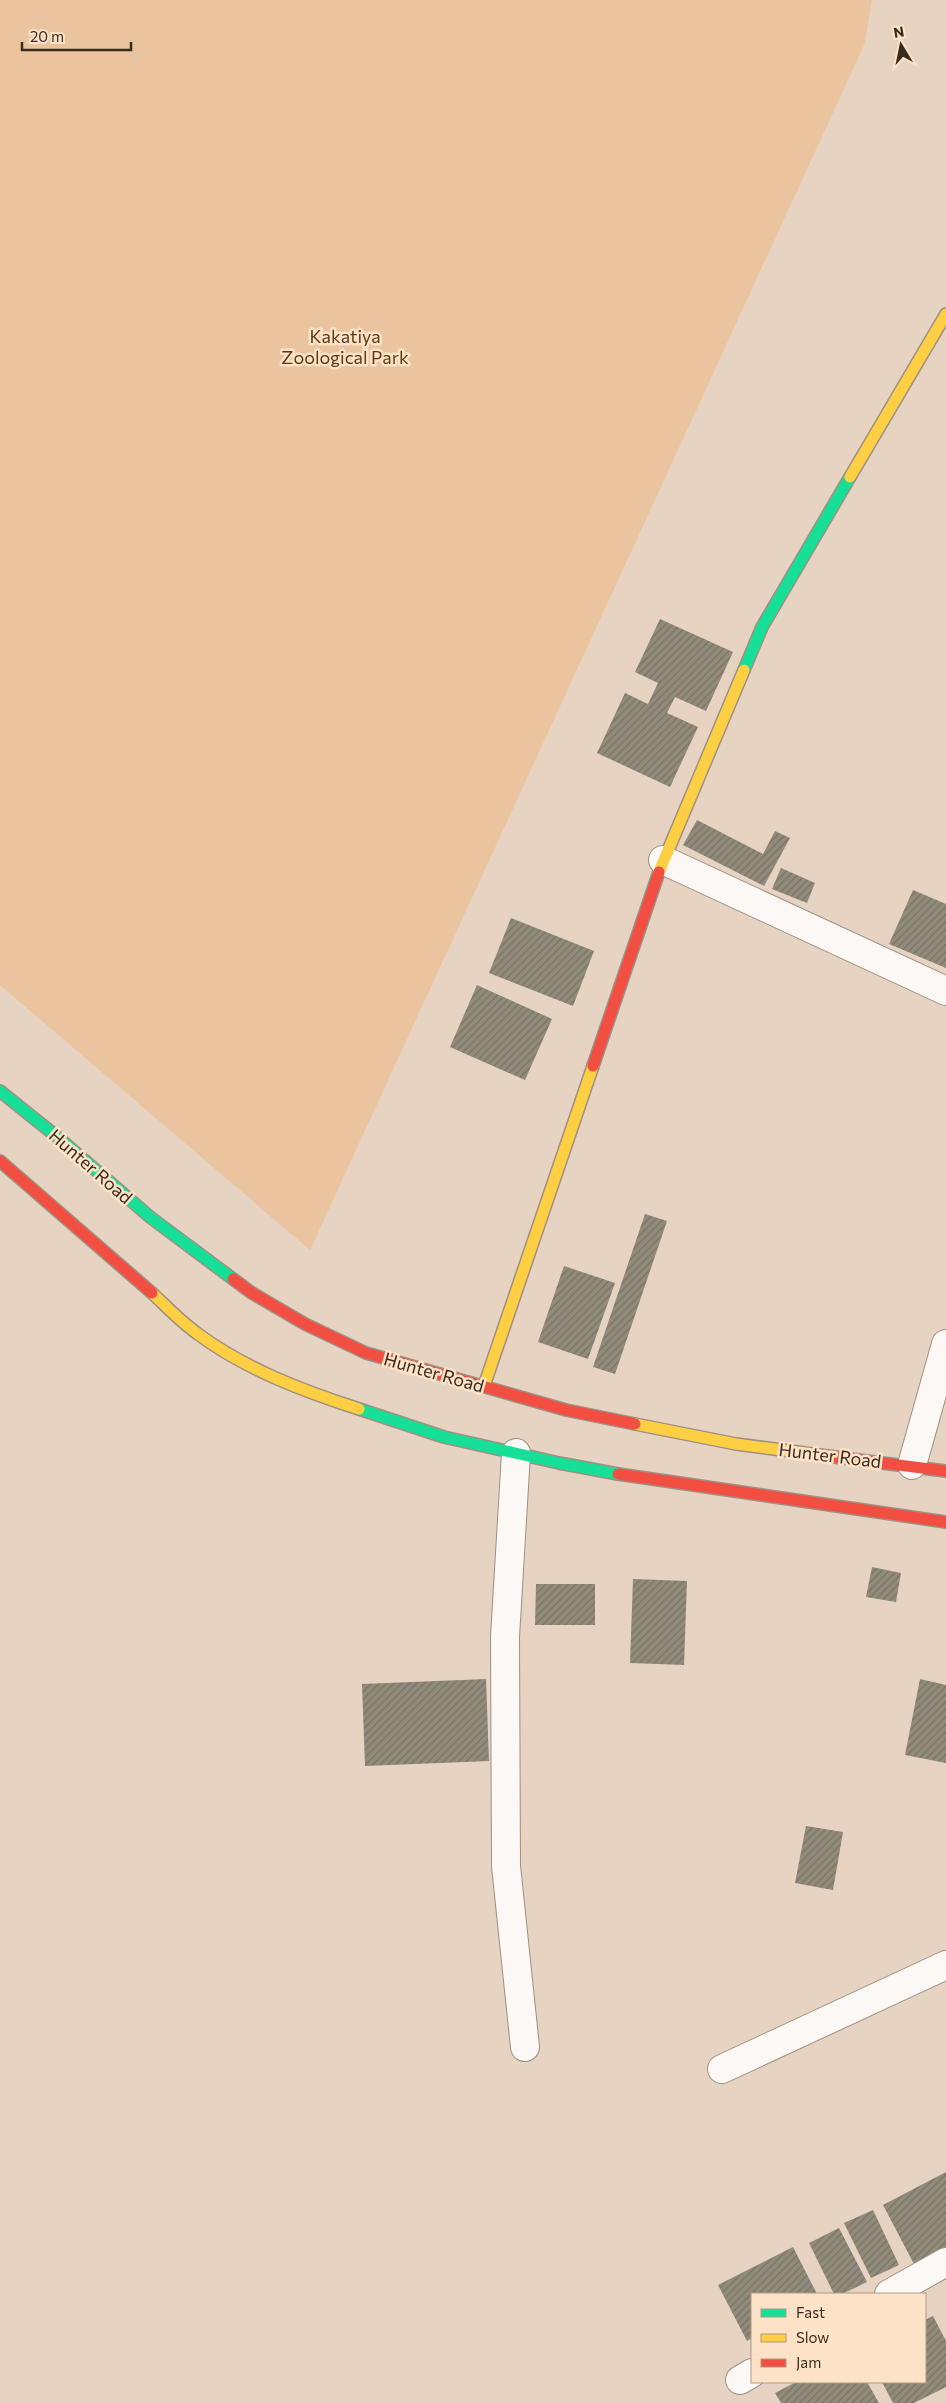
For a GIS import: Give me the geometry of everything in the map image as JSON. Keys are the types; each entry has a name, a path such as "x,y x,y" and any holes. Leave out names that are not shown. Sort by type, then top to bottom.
{"main road":[{"path":"484,1386 663,860 762,627 946,314"},
{"name":"Hunter Road","path":"0,1091 61,1140 150,1217 252,1293 305,1324 366,1353 566,1410 736,1444 912,1465 946,1471"},
{"path":"0,1161 198,1334 256,1369 312,1394 444,1437 516,1453 664,1482 946,1522"}],"street":[{"path":"663,860 946,991"},
{"path":"912,1465 946,1344"},
{"path":"516,1453 505,1637 506,1866 525,2047"},
{"path":"722,2069 946,1965"},
{"path":"891,2293 946,2262"}],"green space":[{"name":"Kakatiya Zoological Park","path":"0,0 872,0 865,43 310,1250 0,985"}],"building":[{"path":"660,619 733,652 706,711 675,697 667,713 698,727 670,787 597,753 625,693 648,704 658,683 635,672"},
{"path":"697,820 763,854 775,831 790,838 764,886 683,845"},
{"path":"781,868 815,883 807,903 772,889"},
{"path":"913,890 946,904 946,968 889,944"},
{"path":"511,918 594,951 573,1006 489,973"},
{"path":"477,985 552,1019 525,1080 450,1047"},
{"path":"645,1214 667,1221 615,1374 593,1367"},
{"path":"564,1266 615,1283 588,1359 538,1342"},
{"path":"872,1567 901,1573 896,1602 866,1597"},
{"path":"633,1579 687,1581 684,1665 630,1663"},
{"path":"536,1584 595,1584 595,1625 535,1625"},
{"path":"486,1679 489,1761 365,1766 362,1684"},
{"path":"920,1679 946,1685 946,1763 905,1755"},
{"path":"806,1826 843,1832 833,1890 795,1883"},
{"path":"946,2172 946,2250 915,2266 883,2205"},
{"path":"873,2210 899,2265 871,2278 844,2223"},
{"path":"839,2228 867,2282 844,2293 834,2293 809,2243"},
{"path":"793,2247 816,2293 751,2293 751,2339 747,2341 718,2285"},
{"path":"933,2316 946,2341 946,2387 914,2403 893,2403 883,2383 926,2383 926,2320"},
{"path":"794,2383 868,2383 879,2403 781,2403 775,2393"}],"traffic: fast":[{"path":"744,670 762,627 850,477"},
{"path":"0,1091 61,1140 150,1217 233,1279"},
{"path":"359,1409 444,1437 559,1463 618,1474"}],"traffic: slow":[{"path":"850,477 946,314"},
{"path":"659,872 744,670"},
{"path":"484,1386 593,1066"},
{"path":"152,1293 192,1329 216,1347 235,1358 296,1387 359,1409"},
{"path":"635,1424 736,1444 835,1457"}],"traffic: jam":[{"path":"593,1066 659,872"},
{"path":"0,1161 152,1293"},
{"path":"233,1279 252,1293 305,1324 366,1353 566,1410 635,1424"},
{"path":"835,1457 946,1471"},
{"path":"618,1474 946,1522"}]}
